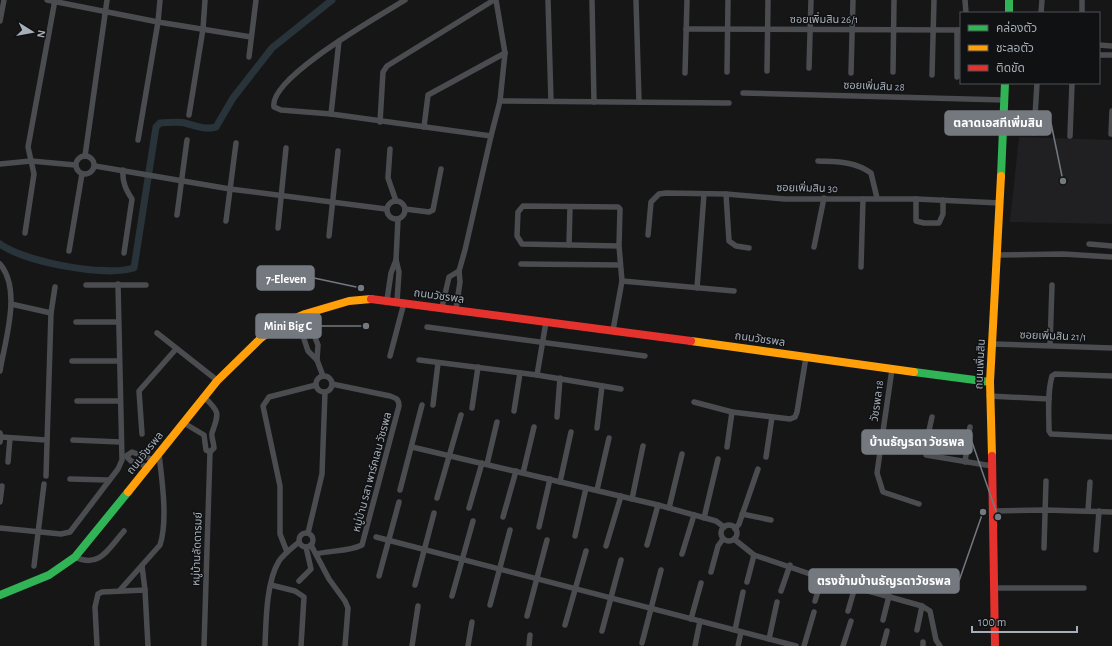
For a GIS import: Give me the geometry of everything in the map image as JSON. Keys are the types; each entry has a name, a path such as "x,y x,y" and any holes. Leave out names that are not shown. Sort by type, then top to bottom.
{"street":[{"path":"0,21 4,0"},
{"path":"48,0 158,22 251,37"},
{"path":"85,156 107,0"},
{"path":"138,140 158,22 160,0"},
{"path":"189,115 204,29 204,0"},
{"path":"248,57 256,0"},
{"path":"405,0 307,62 276,94 272,101 274,107 281,110 331,114 380,122 491,136"},
{"path":"380,122 383,72 387,66 495,0 505,53 500,101 474,217 459,270 460,282 456,309"},
{"path":"548,0 551,101"},
{"path":"592,0 594,102"},
{"path":"636,0 638,102"},
{"path":"685,73 687,0"},
{"path":"727,72 728,0"},
{"path":"767,71 768,0"},
{"path":"809,68 811,0"},
{"path":"851,73 853,0"},
{"path":"893,72 894,0"},
{"path":"932,75 934,0"},
{"path":"965,0 966,12"},
{"path":"1009,0 1009,12"},
{"path":"1041,12 1042,0"},
{"path":"1082,0 1082,12"},
{"path":"25,233 34,174 28,147 55,1"},
{"name":"ซอยเพิ่มสิน 26/1","path":"686,29 959,30"},
{"path":"957,77 959,30"},
{"path":"331,114 339,41"},
{"path":"1100,45 1112,46"},
{"path":"424,127 428,95 505,53"},
{"path":"1100,55 1112,55"},
{"name":"ถนนเพิ่มสิน","path":"995,646 992,588 993,511 989,396 993,344 1005,84"},
{"path":"1034,133 1037,84"},
{"path":"1070,136 1072,84"},
{"name":"ซอยเพิ่มสิน 28","path":"744,93 1004,100"},
{"path":"500,101 729,103"},
{"path":"1111,134 1112,111"},
{"path":"177,216 187,140"},
{"path":"226,221 236,143"},
{"path":"278,228 286,148"},
{"path":"390,148 388,178 396,201"},
{"path":"329,236 338,151"},
{"path":"85,156 92,159 95,166 88,174 82,174 77,171 75,164 78,158 85,156"},
{"path":"0,164 31,161 75,164"},
{"path":"818,161 850,162 872,173 877,198"},
{"path":"95,166 230,189 386,209"},
{"path":"386,209 390,203 396,201 401,203 405,209 430,212 433,210 441,169"},
{"path":"123,170 125,187 132,199 124,253"},
{"path":"69,251 82,174"},
{"name":"ซอยเพิ่มสิน 30","path":"648,235 651,202 659,194 726,194 785,199 916,199 1000,203"},
{"path":"697,288 704,194"},
{"path":"726,194 729,241 736,246 749,248"},
{"path":"814,247 824,198"},
{"path":"860,267 863,199"},
{"path":"916,199 916,221 936,224 939,223 943,214 943,200"},
{"path":"613,330 622,281 619,246 621,213 618,206 523,206 518,212 517,236 522,244 619,246"},
{"path":"569,244 570,206"},
{"path":"386,209 388,215 392,218 398,219 403,216 405,209"},
{"path":"390,356 400,302 399,272 396,260 398,219"},
{"path":"1089,244 1112,246"},
{"path":"997,254 1063,254 1112,257"},
{"path":"387,300 391,273 396,260"},
{"path":"0,264 9,278 11,304 0,371"},
{"path":"521,264 620,265"},
{"path":"442,308 449,277 459,270"},
{"path":"622,281 734,291"},
{"path":"86,284 146,284"},
{"path":"0,528 61,534 70,532 108,480 118,469 124,455 121,442 118,361 118,284"},
{"path":"1050,345 1052,285"},
{"path":"46,476 51,313 55,287"},
{"name":"ถนนวัชรพล","path":"0,595 49,575 75,557 218,381 244,353 264,335 297,318 329,306 358,299 387,300 456,309 990,382"},
{"path":"11,304 51,313"},
{"path":"306,315 318,345 318,360 323,376"},
{"path":"297,318 308,351 318,360"},
{"path":"76,322 118,322"},
{"path":"537,375 546,322"},
{"path":"427,327 644,356"},
{"path":"157,333 218,381"},
{"name":"ซอยเพิ่มสิน 21/1","path":"993,344 1112,348"},
{"path":"142,434 139,391 176,349"},
{"path":"694,402 732,412 790,419 795,417 806,357"},
{"path":"419,360 560,378 621,389"},
{"path":"72,361 118,361"},
{"path":"433,405 438,363"},
{"path":"472,408 478,367"},
{"name":"วัชรพล 18","path":"892,368 877,473 884,492 919,504"},
{"path":"514,411 520,373"},
{"path":"1112,376 1055,374 1052,376 1050,381 1049,399 1049,432 1051,434 1112,437"},
{"path":"323,376 329,378 332,384 331,388 325,392"},
{"path":"316,385 317,380 323,376"},
{"path":"557,417 560,378"},
{"name":"หมู่บ้าน รสา พาร์คเลน วัชรพล","path":"316,554 356,548 362,545 399,406 399,401 390,396 332,384"},
{"path":"316,385 320,391 325,392"},
{"path":"288,552 280,534 280,486 263,406 269,397 316,385"},
{"path":"597,428 602,386"},
{"path":"308,533 322,474 325,392"},
{"path":"989,396 1049,399"},
{"name":"หมู่บ้านลัดดารมย์","path":"204,398 217,412 218,421 212,433 214,448 210,452 204,646"},
{"path":"77,401 120,401"},
{"path":"400,490 422,405"},
{"path":"727,447 732,412"},
{"path":"436,498 461,414"},
{"path":"766,457 772,417"},
{"path":"932,417 926,444 926,455 992,466"},
{"path":"469,508 497,422"},
{"path":"184,423 204,435 212,433"},
{"path":"523,473 534,427"},
{"path":"965,462 970,427"},
{"path":"560,482 571,432"},
{"name":"หมู่บ้านลัดดารมย์","path":"204,435 206,450 210,452"},
{"path":"0,437 46,440"},
{"path":"8,462 10,438"},
{"path":"597,490 609,438"},
{"path":"73,440 121,442"},
{"path":"412,446 658,505 716,521 724,527 729,526 735,529"},
{"path":"632,499 643,446"},
{"path":"124,455 132,452 154,460"},
{"path":"669,508 682,454"},
{"path":"124,455 131,461 154,460"},
{"path":"704,518 718,459"},
{"path":"120,590 160,545 163,537 163,489 154,460"},
{"path":"734,539 736,534 735,529 742,514 758,468"},
{"path":"503,517 516,471"},
{"path":"70,478 108,480"},
{"path":"539,527 550,479"},
{"path":"1044,548 1046,481"},
{"path":"1088,511 1090,482"},
{"path":"34,566 44,484"},
{"path":"0,502 2,486"},
{"path":"575,536 586,488"},
{"path":"606,546 621,496"},
{"path":"379,576 390,540 399,502"},
{"path":"647,545 658,505"},
{"path":"993,511 1045,510 1112,512"},
{"path":"1096,550 1099,511"},
{"path":"415,585 434,513"},
{"path":"742,514 771,520"},
{"path":"682,554 694,515"},
{"path":"452,596 473,521"},
{"path":"723,539 721,534 724,527"},
{"path":"490,605 510,530"},
{"path":"75,557 89,562 99,559 124,531"},
{"path":"265,646 266,619 277,565 299,542 301,535 308,533"},
{"path":"299,581 311,569 308,546 313,538 308,533"},
{"path":"376,537 769,639 778,644 796,646"},
{"path":"723,539 727,541 734,539"},
{"path":"711,572 718,546 723,539"},
{"path":"734,539 754,555 790,565 822,578 922,606 930,611 936,640 940,646"},
{"path":"527,616 547,540"},
{"path":"299,542 308,546 316,554 329,579 345,601 348,608 345,646"},
{"path":"565,625 586,551"},
{"path":"747,582 754,555"},
{"path":"602,631 621,560"},
{"path":"781,591 790,565"},
{"path":"142,566 148,646"},
{"path":"642,643 661,570"},
{"path":"816,601 822,578"},
{"path":"691,619 702,583"},
{"path":"272,585 295,591 304,597 301,646"},
{"path":"848,611 855,587"},
{"path":"992,588 1084,588"},
{"path":"97,646 95,607 98,594 102,592 120,590 145,590"},
{"path":"735,630 743,592"},
{"path":"883,620 889,596"},
{"path":"769,639 777,602"},
{"path":"412,646 418,606"},
{"path":"917,630 922,606"},
{"path":"804,646 814,612"},
{"path":"694,646 700,621"},
{"path":"843,646 851,621"},
{"path":"468,646 472,622"},
{"path":"882,646 887,631"},
{"path":"738,646 742,632"},
{"path":"528,646 530,635"}],"shaded area":[{"path":"1019,137 1112,140 1112,224 1010,222"}],"waterway":[{"path":"0,244 27,257 65,266 104,271 134,268 156,127 160,123 176,122 204,128 216,127 233,98 272,48 332,0"}],"traffic: fast":[{"path":"1009,0 1009,12"},
{"path":"1001,176 1005,84"},
{"path":"914,372 990,382"},
{"path":"0,595 49,575 75,557 128,492"}],"traffic: slow":[{"path":"992,456 990,382 1001,176"},
{"path":"128,492 217,381 261,338 277,326 305,314 349,301 371,299"},
{"path":"691,341 914,372"}],"traffic: jam":[{"path":"371,299 691,341"},
{"path":"992,456 995,646"}],"place":[{"name":"ตลาดเอสทีเพิ่มสิน","path":"1063,181"},
{"name":"7-Eleven","path":"361,288"},
{"name":"Mini Big C","path":"366,326"},
{"name":"ตรงข้ามบ้านธัญรดาวัชรพล","path":"983,512"},
{"name":"บ้านธัญรดา วัชรพล","path":"998,517"}]}
